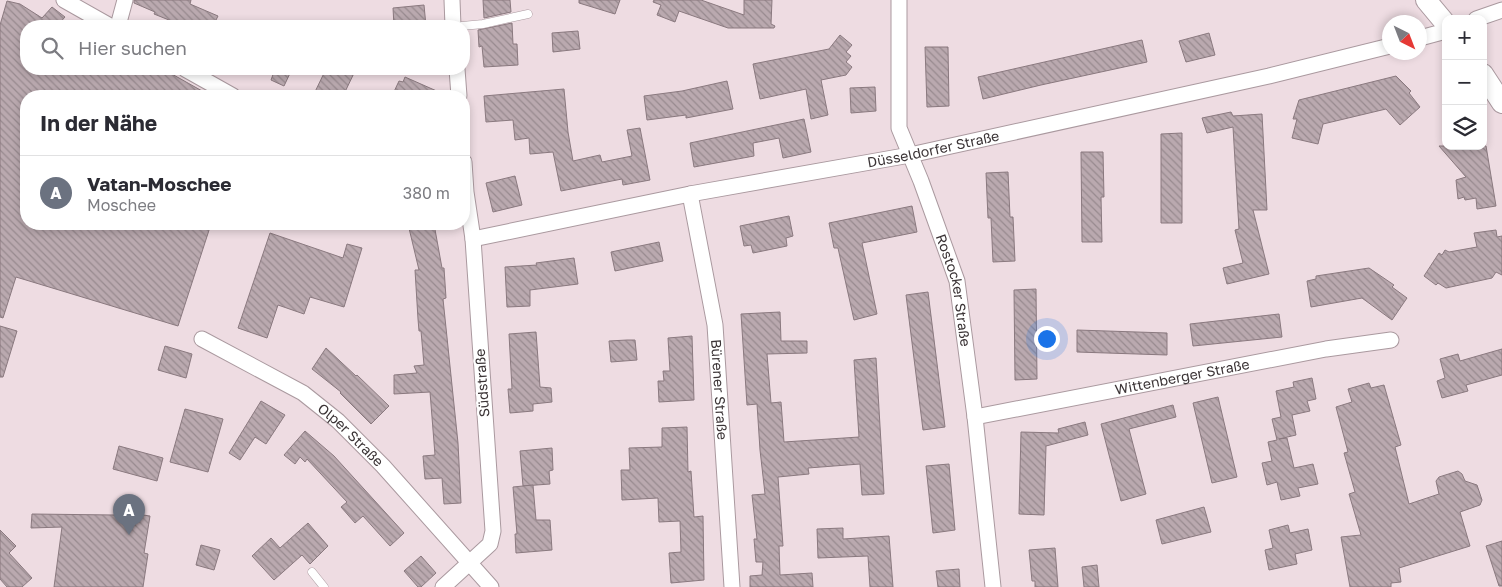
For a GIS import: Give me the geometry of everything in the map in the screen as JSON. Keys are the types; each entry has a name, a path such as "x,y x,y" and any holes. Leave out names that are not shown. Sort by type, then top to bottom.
{"street":[{"path":"64,0 99,20"},
{"path":"120,20 125,0"},
{"path":"452,0 454,20"},
{"name":"Rostocker Straße","path":"899,0 899,128 958,281 993,587"},
{"path":"1426,0 1442,19"},
{"path":"1487,15 1502,10"},
{"path":"1427,36 1442,31"},
{"name":"Düsseldorfer Straße","path":"473,240 690,194 910,155 1269,76 1382,48"},
{"path":"196,75 222,90"},
{"path":"457,75 459,90"},
{"path":"1487,80 1502,103"},
{"name":"Bürener Straße","path":"690,194 716,325 732,587"},
{"name":"Südstraße","path":"443,587 490,544 493,531 473,240 470,222"},
{"name":"Olper Straße","path":"202,339 303,394 338,421 383,466 470,564"},
{"name":"Wittenberger Straße","path":"975,417 1326,349 1391,340"},
{"path":"470,564 491,587"}],"lane":[{"path":"470,25 528,14"},
{"path":"312,572 324,587"}],"building":[{"path":"134,0 191,0 190,4 218,16 216,20 169,20 134,3"},
{"path":"483,0 510,0 511,12 484,18"},
{"path":"579,0 620,0 615,14 579,3"},
{"path":"654,0 701,0 744,15 744,0 772,0 771,24 775,26 774,28 728,28 679,11 675,22 657,15 661,5 653,2"},
{"path":"7,1 20,4 42,18 52,7 65,17 62,20 20,20 20,75 174,75 200,90 20,90 20,230 209,230 178,326 16,277 3,318 0,317 0,25"},
{"path":"424,5 425,20 394,20 393,8"},
{"path":"512,23 513,44 517,44 518,65 484,67 482,46 479,47 478,30"},
{"path":"578,31 580,49 553,52 552,33"},
{"path":"1209,33 1215,55 1186,62 1179,41"},
{"path":"840,35 852,45 846,52 851,56 846,62 852,67 846,75 821,80 828,115 811,119 806,89 760,99 753,64 829,49"},
{"path":"1142,40 1147,62 983,99 978,77"},
{"path":"925,47 948,47 949,106 927,107"},
{"path":"273,75 289,75 284,86 271,80"},
{"path":"323,75 353,75 346,90 316,90"},
{"path":"1396,76 1411,91 1409,93 1420,107 1400,125 1386,109 1323,124 1318,144 1292,138 1297,119 1293,119 1299,100"},
{"path":"405,77 434,90 395,90 399,81 403,82"},
{"path":"727,81 733,109 686,118 686,115 647,120 644,96 682,91"},
{"path":"875,87 876,111 851,113 850,88"},
{"path":"564,89 573,161 600,155 602,162 632,156 627,130 640,128 650,180 623,185 622,179 561,191 553,152 530,154 529,138 515,140 513,120 486,122 484,96"},
{"path":"1231,112 1233,116 1262,114 1267,210 1253,210 1269,274 1227,284 1223,268 1243,263 1235,230 1239,229 1233,127 1207,133 1202,118"},
{"path":"804,119 811,152 783,158 779,138 753,143 754,156 694,167 690,143"},
{"path":"1182,133 1182,223 1161,223 1161,134"},
{"path":"1442,150 1487,150 1496,206 1477,209 1476,198 1465,200 1464,197 1458,199 1456,180 1466,177"},
{"path":"1081,152 1103,152 1102,242 1082,242"},
{"path":"1008,172 1010,217 1013,217 1015,261 993,262 991,218 988,218 986,173"},
{"path":"515,176 522,205 493,212 486,183"},
{"path":"912,206 917,232 862,243 877,314 854,320 838,248 834,248 829,223"},
{"path":"789,216 793,236 786,238 787,246 753,253 751,245 744,246 740,226"},
{"path":"409,230 435,230 442,268 444,268 446,298 443,299 458,443 461,503 444,504 442,478 425,479 423,456 435,455 430,392 394,394 394,375 417,373 414,366 424,365 421,331 419,331 415,270 419,270"},
{"path":"1496,230 1497,237 1502,236 1502,275 1496,272 1492,278 1446,288 1438,283 1436,285 1424,276 1439,253 1442,255 1445,250 1449,252 1477,247 1474,233"},
{"path":"270,233 343,258 347,244 362,248 344,307 310,297 304,314 278,305 267,338 238,328"},
{"path":"659,242 663,261 615,271 611,252"},
{"path":"574,258 578,284 530,290 530,306 507,307 505,267 537,265 536,263"},
{"path":"1369,268 1394,285 1392,287 1407,298 1392,320 1362,298 1311,307 1307,281 1316,279 1316,276"},
{"path":"1036,289 1037,379 1015,380 1014,290"},
{"path":"928,292 945,427 923,430 906,295"},
{"path":"780,312 781,341 807,341 807,353 767,354 771,403 781,402 784,442 859,437 854,360 876,358 884,494 862,495 860,464 808,468 809,474 778,477 783,546 779,546 780,575 812,573 813,587 750,587 750,576 762,575 763,562 756,562 754,539 757,539 752,495 765,494 757,404 747,405 741,314"},
{"path":"1279,314 1282,337 1193,346 1190,324"},
{"path":"0,326 17,331 3,377 0,377"},
{"path":"1077,330 1167,333 1167,355 1077,352"},
{"path":"536,332 540,387 551,388 552,402 533,404 533,411 510,413 508,389 512,389 509,334"},
{"path":"692,336 694,400 659,402 658,381 664,381 663,371 670,371 668,338"},
{"path":"635,340 637,360 611,362 609,341"},
{"path":"165,346 192,354 186,378 158,370"},
{"path":"326,348 389,406 371,424 341,392 312,369"},
{"path":"1502,349 1502,375 1466,385 1468,391 1442,398 1437,381 1445,378 1440,359 1458,354 1460,361"},
{"path":"1312,378 1316,399 1307,401 1310,411 1292,415 1296,435 1279,439 1287,438 1294,468 1313,464 1318,484 1298,488 1300,496 1281,500 1277,482 1267,485 1262,463 1272,461 1268,442 1277,440 1272,419 1281,417 1276,391 1294,387 1293,382"},
{"path":"1369,383 1371,388 1384,385 1401,445 1395,447 1409,504 1439,494 1436,481 1439,477 1458,471 1462,474 1465,481 1477,485 1482,500 1480,505 1460,512 1470,546 1399,568 1401,582 1391,583 1391,587 1350,587 1341,537 1361,535 1349,494 1355,492 1344,453 1348,452 1336,407 1352,402 1348,389"},
{"path":"1218,397 1237,477 1212,483 1193,403"},
{"path":"261,401 285,415 266,444 255,437 240,460 229,453"},
{"path":"1173,405 1176,417 1129,429 1146,494 1121,501 1101,424"},
{"path":"185,409 223,419 208,472 170,462"},
{"path":"1085,422 1088,435 1046,446 1044,515 1019,514 1021,432 1059,433 1058,429"},
{"path":"687,427 688,472 691,471 694,517 703,516 704,580 671,583 669,553 681,552 680,521 659,522 658,498 622,500 621,470 630,470 629,448 662,447 662,428"},
{"path":"305,431 334,456 404,533 390,546 363,516 355,523 341,507 347,502 307,459 305,462 300,457 295,464 284,455"},
{"path":"119,446 163,458 157,481 113,469"},
{"path":"552,448 553,470 549,471 550,484 523,486 520,451"},
{"path":"949,464 955,530 933,533 926,466"},
{"path":"533,485 536,520 550,520 552,550 516,553 515,534 517,534 513,487"},
{"path":"1204,507 1211,532 1162,544 1156,520"},
{"path":"116,511 150,516 144,553 148,554 143,587 54,587 62,527 31,528 32,514 115,515"},
{"path":"308,523 328,546 310,564 302,555 274,580 252,556 271,538 280,548"},
{"path":"1288,525 1290,533 1308,529 1312,550 1295,554 1297,564 1269,570 1265,550 1273,548 1269,530"},
{"path":"843,528 843,539 889,536 893,587 870,587 868,556 818,558 817,529"},
{"path":"0,530 16,546 9,553 32,578 22,587 7,587 0,579"},
{"path":"1502,541 1502,586 1499,586 1486,546"},
{"path":"201,545 220,550 214,570 196,565"},
{"path":"1055,548 1058,587 1035,587 1035,581 1032,581 1029,550"},
{"path":"421,556 436,573 421,587 418,587 404,571"},
{"path":"1097,565 1099,587 1084,587 1082,567"},
{"path":"959,569 960,587 938,587 936,571"}],"place":[{"name":"Vatan-Moschee","path":"129,535"}]}
